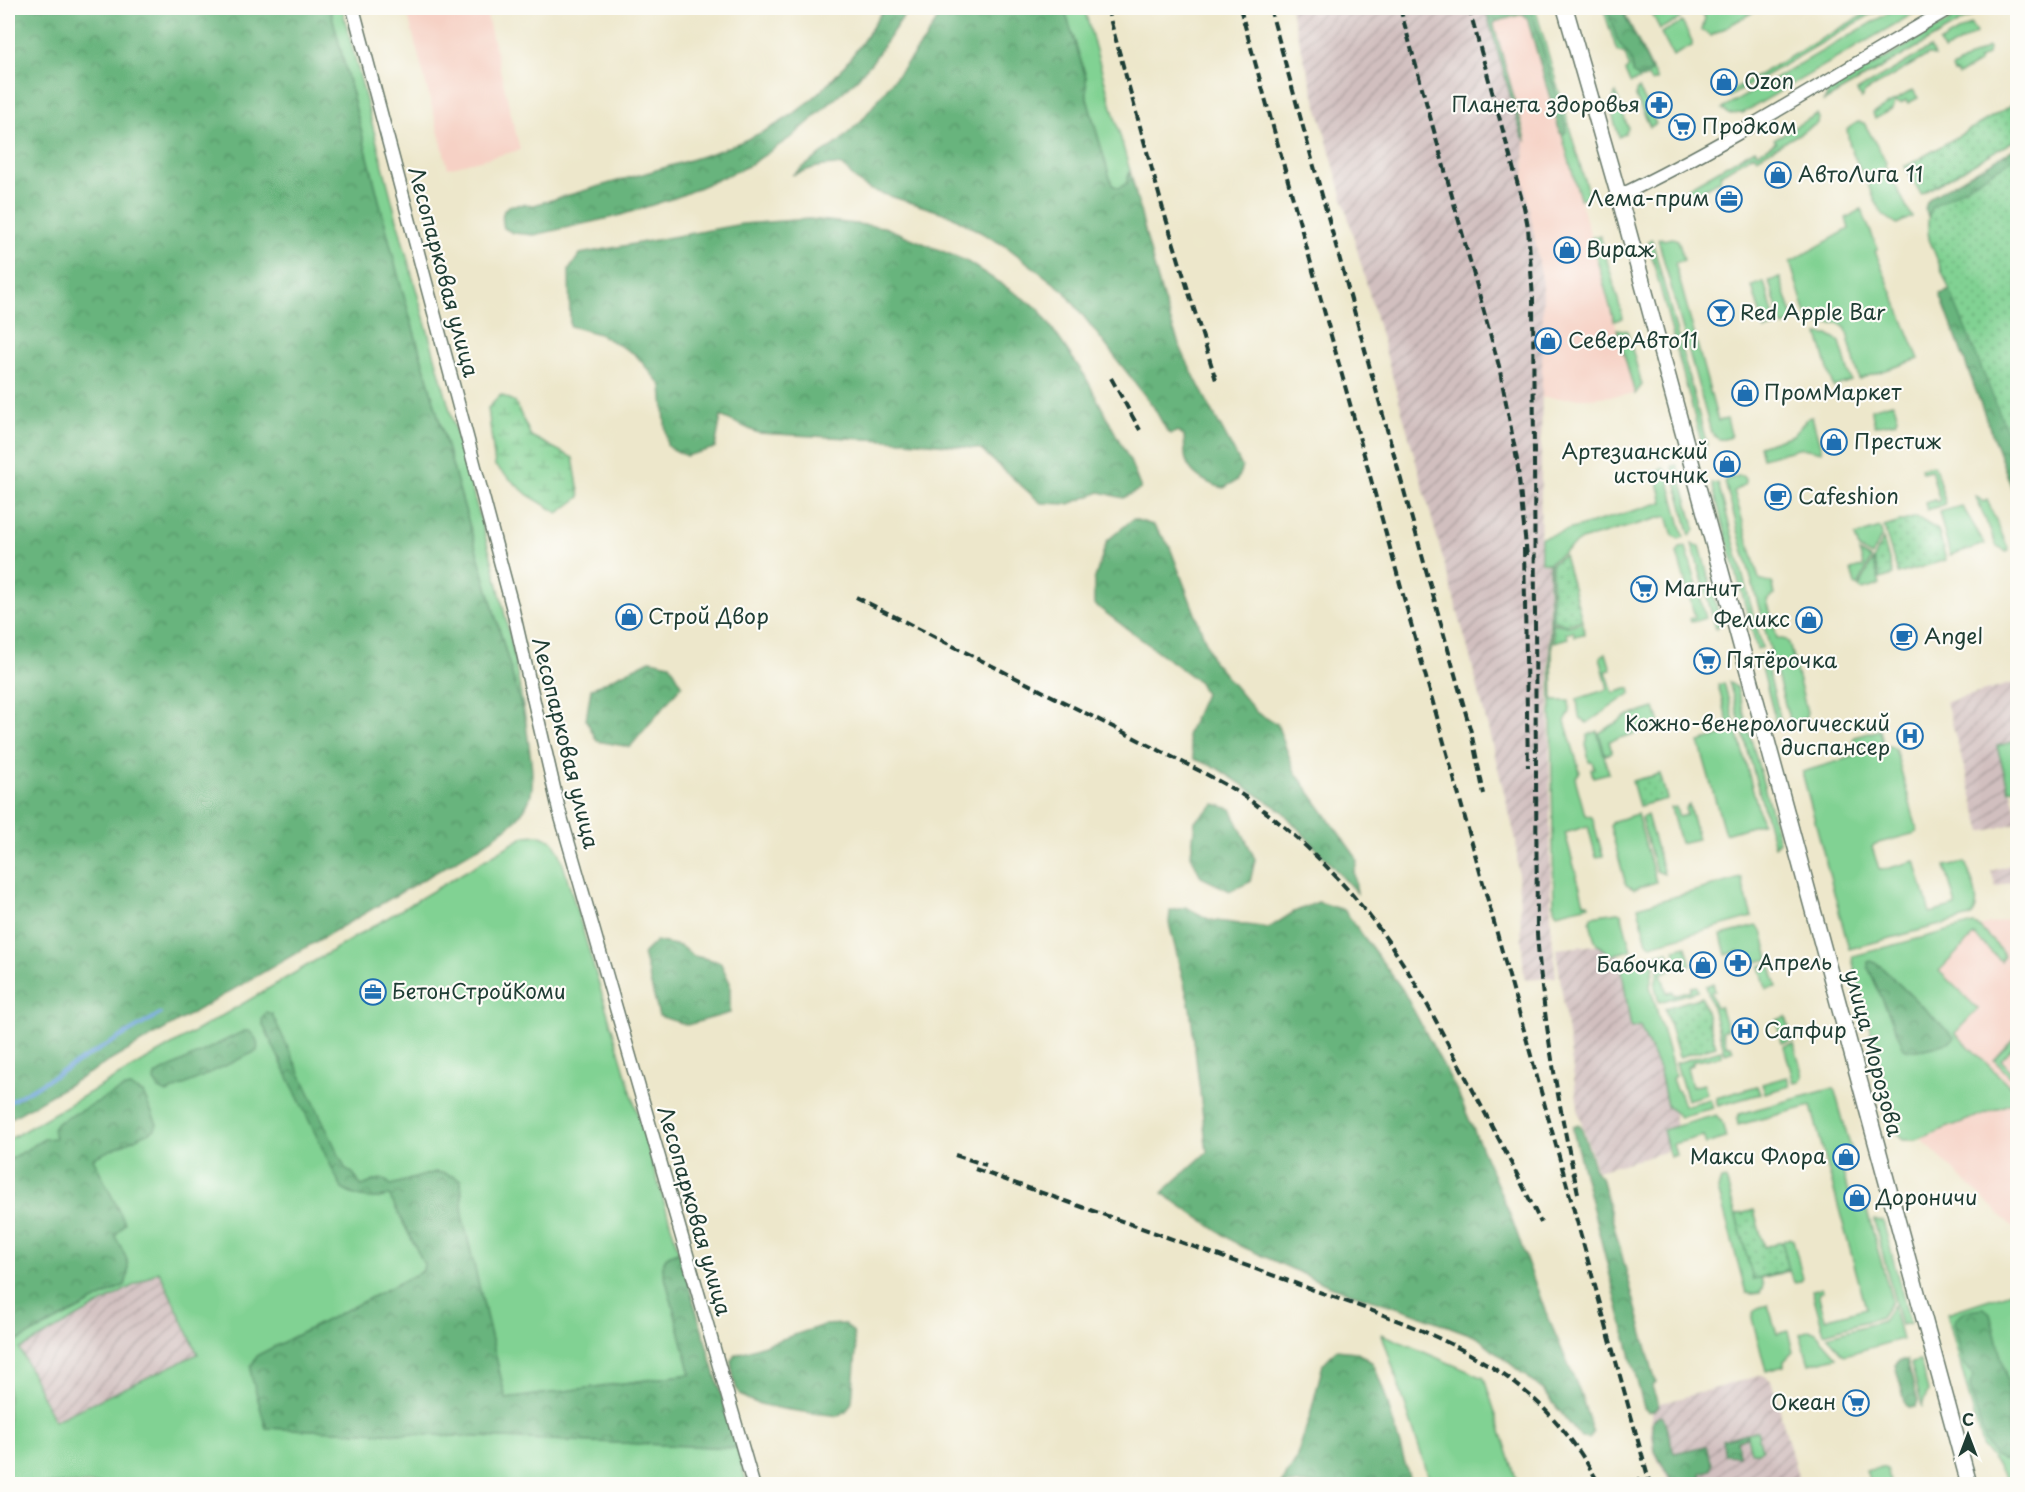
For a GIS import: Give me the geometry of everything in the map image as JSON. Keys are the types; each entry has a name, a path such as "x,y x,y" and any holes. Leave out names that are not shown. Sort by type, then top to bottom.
{"main road":[{"name":"улица Морозова","path":"1565,8 1619,196 1969,1485"}],"street":[{"name":"Лесопарковая улица","path":"353,8 512,606 559,810 753,1485"},
{"path":"1619,196 1731,136 1950,8"}],"shaded area":[{"path":"406,8 485,8 520,150 448,168"},
{"path":"1290,8 1487,8 1525,139 1524,180 1543,285 1540,563 1548,564 1551,925 1556,977 1524,979 1516,840 1468,649"},
{"path":"1527,11 1635,394 1588,398 1542,398 1541,276 1524,180 1525,139 1491,21"},
{"path":"2017,682 2017,742 1999,748 2017,814 2017,823 1982,832 1946,702"},
{"path":"2017,863 2017,880 1996,887 1991,871"},
{"path":"2017,917 2017,1231 1922,1140 1871,955"},
{"path":"1606,944 1626,965 1664,1065 1677,1131 1665,1152 1597,1171 1579,1114 1556,949"},
{"path":"160,1271 199,1354 53,1421 20,1348"},
{"path":"1762,1375 1771,1380 1800,1484 1670,1484 1654,1452 1650,1422 1655,1401 1659,1403 1670,1401"}],"green space":[{"path":"8,8 330,8 399,279 526,723 532,787 528,803 523,811 510,825 487,842 8,1120"},
{"path":"330,8 342,8 402,239 493,564 511,641 526,723 399,279"},
{"path":"884,8 909,8 872,62 854,82 793,136 748,166 680,196 618,216 534,235 513,233 504,228 503,213 509,206 534,205 686,161 735,145 781,122 812,99 840,71 864,40"},
{"path":"944,8 1064,8 1086,77 1087,99 1112,185 1119,188 1126,184 1130,171 1171,323 1201,391 1242,467 1237,480 1224,488 1207,482 1192,471 1186,460 1184,436 1178,431 1171,434 1167,431 1153,406 1064,291 1007,247 950,215 871,190 858,182 843,166 823,166 792,175 840,141 862,120 925,40"},
{"path":"1064,8 1084,8 1130,171 1126,184 1119,188 1112,185 1087,99 1086,77"},
{"path":"1485,8 1531,8 1565,124 1566,132 1563,134 1560,133 1527,18 1523,14 1495,22 1494,25 1526,140 1522,136"},
{"path":"1535,8 1589,196 1580,199 1527,11"},
{"path":"1603,8 1622,8 1657,80 1651,82 1648,77 1630,83 1625,71 1629,66 1625,54 1617,51"},
{"path":"1607,8 1621,8 1651,72 1639,78 1632,73 1630,58 1619,44"},
{"path":"1649,8 1675,8 1680,19 1660,29"},
{"path":"1700,8 1760,8 1711,36 1702,30 1705,18"},
{"path":"1875,8 1882,8 1729,97 1727,93"},
{"path":"1897,8 1923,8 1743,113 1729,114 1722,109"},
{"path":"1972,8 1985,8 1824,101 1829,91"},
{"path":"1682,22 1692,41 1692,46 1673,56 1661,33"},
{"path":"1971,24 1976,33 1944,51 1939,43"},
{"path":"1988,47 1988,54 1978,60 1979,63 1958,75 1954,73 1952,68"},
{"path":"1930,48 1935,56 1928,55 1865,92 1861,99 1857,91"},
{"path":"1639,88 1656,124 1650,127 1636,97 1636,91"},
{"path":"1913,90 1918,98 1908,103 1906,100 1901,103 1895,102 1893,109 1875,119 1873,113"},
{"path":"1616,93 1628,128 1625,134 1619,137 1612,109"},
{"path":"2017,102 2017,139 1921,194 1905,167"},
{"path":"1817,114 1818,123 1757,158 1754,154 1721,174 1720,180 1695,194 1691,194 1687,188 1755,149 1758,153 1776,142 1774,139"},
{"path":"1858,122 1864,123 1886,162 1885,166 1912,217 1897,224 1882,214 1849,142 1847,129"},
{"path":"2017,147 2017,502 1940,294 1956,288 1925,209 1927,202 1933,196"},
{"path":"2017,157 2017,456 1929,239 1928,226 1932,207"},
{"path":"1861,209 1878,249 1875,251 1919,359 1859,379 1846,329 1839,323 1809,324 1790,262 1849,229 1846,218"},
{"path":"809,219 884,227 966,261 1038,308 1085,376 1130,461 1141,489 1123,498 1100,492 1069,504 1041,503 980,449 921,442 758,433 721,416 715,448 686,456 667,446 662,386 635,354 599,334 570,326 569,270 580,254 742,224"},
{"path":"1600,235 1623,318 1614,321 1591,238"},
{"path":"1672,238 1678,240 1684,260 1675,263 1718,421 1727,419 1731,434 1727,438 1719,439 1711,432 1658,239 1663,240"},
{"path":"1652,240 1707,445 1705,446 1702,445 1648,242"},
{"path":"1780,278 1794,320 1782,326 1769,281"},
{"path":"1764,282 1777,327 1765,330 1752,286"},
{"path":"1617,329 1627,331 1628,334 1642,385 1635,394"},
{"path":"1818,334 1828,335 1840,342 1851,381 1833,387"},
{"path":"501,395 515,402 531,436 573,458 580,497 558,513 528,495 495,466 488,408"},
{"path":"1892,403 1898,418 1896,422 1875,426 1871,409"},
{"path":"1812,417 1822,452 1802,448 1762,458 1759,446 1793,435 1808,418"},
{"path":"1677,465 1695,530 1690,536 1672,466"},
{"path":"1932,465 1935,467 1946,504 1927,510 1925,503 1940,501 1931,470 1922,472 1921,468"},
{"path":"1663,468 1666,470 1684,537 1679,539 1673,536 1667,516 1581,540 1550,562 1553,701 1569,701 1570,712 1565,721 1580,772 1575,778 1585,815 1592,817 1603,856 1596,857 1588,826 1565,833 1584,903 1589,905 1557,913 1554,909 1549,563 1541,562 1541,538 1663,502 1656,474"},
{"path":"1738,476 1745,479 1745,484 1734,491 1759,579 1772,582 1775,595 1767,600 1777,638 1789,643 1807,712 1806,718 1796,722 1789,719 1725,482"},
{"path":"1718,483 1762,648 1757,649 1712,484"},
{"path":"1975,495 1983,502 1987,500 2009,550 2007,552 1997,547"},
{"path":"1962,506 1985,544 1950,555 1939,512"},
{"path":"1916,517 1938,530 1946,560 1898,574 1884,527"},
{"path":"1133,519 1153,525 1169,545 1213,661 1257,713 1277,724 1295,772 1356,857 1354,873 1357,893 1282,811 1217,768 1194,759 1187,735 1205,694 1199,682 1094,604 1094,581 1107,541"},
{"path":"1880,528 1882,535 1872,556 1859,549 1855,536"},
{"path":"1883,539 1893,575 1880,579 1874,559"},
{"path":"1692,544 1700,546 1721,623 1716,629"},
{"path":"1686,547 1706,618 1691,622 1690,619 1695,617 1677,553 1680,548"},
{"path":"1859,552 1871,559 1858,586 1855,584 1851,570 1864,566"},
{"path":"1564,555 1582,620 1567,624 1553,621 1552,563"},
{"path":"1873,560 1880,585 1862,590 1859,588"},
{"path":"1583,622 1584,634 1575,636 1573,631 1566,633 1568,638 1554,642 1553,623 1568,626"},
{"path":"1606,653 1611,670 1606,671 1613,693 1630,688 1631,693 1587,723 1579,717 1577,699 1608,689 1600,657"},
{"path":"1764,655 1781,724 1776,723 1759,656"},
{"path":"650,660 670,664 682,685 630,747 597,741 586,720 591,689"},
{"path":"1729,682 1737,688 1779,841 1774,846"},
{"path":"1724,683 1762,823 1725,834 1699,742 1731,733 1718,685"},
{"path":"1655,708 1661,726 1609,741 1612,753 1605,755 1599,733 1627,716"},
{"path":"1880,730 1883,743 1857,749 1853,739 1855,737"},
{"path":"1597,731 1609,773 1593,777 1591,769 1594,768 1592,762 1589,762 1586,745 1588,735"},
{"path":"2017,741 2017,787 2009,790 1997,746"},
{"path":"1889,746 1895,748 1917,829 1916,833 1875,844 1872,847 1879,869 1915,861 1930,913 1956,906 1945,866 1965,862 1975,891 1976,906 1970,917 1849,949 1802,772"},
{"path":"1660,774 1667,799 1639,806 1632,781"},
{"path":"1215,804 1231,809 1255,859 1250,882 1230,891 1201,877 1191,855 1195,821"},
{"path":"1689,805 1698,839 1680,843 1671,808 1676,807 1679,817 1687,815 1685,809"},
{"path":"1637,814 1656,882 1634,889 1626,885 1610,826 1614,821"},
{"path":"1647,815 1664,874 1656,871 1641,818"},
{"path":"538,835 553,841 560,854 679,1252 667,1257 663,1269 691,1374 506,1399 463,1219 461,1180 436,1172 391,1185 389,1194 424,1264 423,1271 258,1355 251,1366 266,1428 737,1448 747,1484 8,1484 8,1346 125,1285 44,1139 8,1161 8,1140 525,836","holes":["159,1271 198,1354 54,1421 20,1349"]},
{"path":"1741,878 1752,917 1651,945 1647,942 1638,907"},
{"path":"1318,902 1344,910 1402,989 1457,1091 1511,1217 1544,1308 1580,1392 1593,1433 1589,1439 1581,1438 1543,1390 1477,1337 1406,1310 1332,1287 1239,1245 1162,1193 1207,1152 1190,1007 1169,923 1170,911 1186,907 1210,920 1269,928 1294,912"},
{"path":"1621,913 1631,950 1612,955 1596,941 1590,921 1592,916"},
{"path":"1973,924 1977,925 2002,951 2004,956 2001,961 1974,935 1939,971 1978,1009 1955,1033 2015,1091 2012,1103 1915,1140 1903,1140 1898,1135 1852,959 1853,956"},
{"path":"1756,926 1762,931 1769,959 1744,965 1739,951 1726,955 1721,935"},
{"path":"656,941 680,946 694,956 720,962 730,983 730,1013 687,1025 659,1016 643,954"},
{"path":"1686,946 1691,965 1679,968 1674,949"},
{"path":"1668,951 1673,970 1661,973 1667,993 1673,992 1674,995 1697,986 1698,991 1659,1002 1655,986 1659,966 1656,954"},
{"path":"1651,955 1654,966 1650,986 1675,1075 1672,1079 1676,1090 1679,1091 1684,1106 1710,1099 1713,1108 1680,1117 1667,1106 1660,1071 1640,1026 1631,1028 1621,963"},
{"path":"1868,962 1878,964 1954,1039 1921,1049 1904,1048 1868,967"},
{"path":"1770,963 1777,987 1766,989 1760,966"},
{"path":"1713,983 1715,990 1711,992 1715,1007 1720,1006 1727,1029 1722,1031 1727,1046 1731,1045 1733,1050 1725,1053 1706,986"},
{"path":"1702,997 1716,1046 1679,1057 1665,1008"},
{"path":"266,1012 272,1014 346,1170 353,1173 361,1186 380,1179 391,1185 436,1172 461,1180 463,1219 506,1399 691,1374 663,1269 667,1257 679,1252 737,1448 266,1428 251,1375 251,1366 258,1355 423,1271 424,1264 389,1195 365,1198 342,1189 263,1025 262,1020"},
{"path":"1786,1017 1793,1041 1782,1043 1776,1020"},
{"path":"244,1031 249,1031 255,1038 258,1045 257,1051 167,1093 159,1089 154,1081 155,1075"},
{"path":"2017,1035 2017,1043 2001,1060 2017,1077 2017,1084 1994,1060"},
{"path":"1794,1044 1803,1076 1800,1082 1794,1083 1784,1046"},
{"path":"1721,1050 1722,1056 1692,1062 1693,1065 1687,1067 1692,1087 1704,1084 1707,1094 1687,1100 1676,1063"},
{"path":"1787,1077 1790,1086 1765,1093 1762,1084"},
{"path":"1757,1086 1760,1094 1718,1106 1716,1098"},
{"path":"130,1087 143,1093 157,1124 155,1129 93,1158 125,1223 115,1236 128,1265 125,1285 8,1346 8,1161 44,1139 55,1138 53,1129 57,1123"},
{"path":"1834,1088 1851,1149 1838,1153 1852,1208 1865,1204 1892,1301 1881,1317 1824,1333 1812,1290 1822,1288 1823,1291 1818,1293 1825,1319 1866,1308 1811,1106 1738,1125 1737,1119 1739,1114"},
{"path":"1716,1115 1722,1122 1726,1138 1706,1144 1703,1136 1673,1144 1676,1155 1670,1157 1663,1130"},
{"path":"1578,1124 1581,1126 1596,1173 1601,1177 1656,1383 1652,1387 1659,1406 1649,1412 1644,1408 1573,1131 1573,1126"},
{"path":"1726,1179 1753,1279 1789,1270 1782,1242 1789,1238 1793,1240 1803,1278 1801,1281 1794,1282 1789,1271 1761,1278 1763,1286 1760,1293 1746,1293 1718,1189 1721,1180"},
{"path":"1754,1210 1764,1247 1782,1242 1789,1270 1753,1279 1736,1215"},
{"path":"1874,1220 1883,1221 1910,1323 1901,1325"},
{"path":"2017,1290 2017,1362 2012,1364 2017,1386 2017,1484 2012,1484 1982,1446 1947,1313"},
{"path":"1768,1305 1777,1334 1788,1331 1793,1352 1784,1361 1784,1366 1766,1371 1752,1318 1755,1310"},
{"path":"1893,1305 1902,1339 1844,1355 1827,1336 1883,1321"},
{"path":"1984,1308 1990,1313 2007,1380 2009,1453 2008,1458 2004,1461 1995,1457 1984,1440 1970,1387 1973,1375 1964,1365 1954,1322 1963,1313"},
{"path":"845,1324 853,1332 856,1351 852,1402 846,1412 839,1416 771,1407 746,1398 737,1390 731,1361 735,1355 824,1325"},
{"path":"1809,1330 1816,1333 1837,1357 1809,1364 1800,1334"},
{"path":"1382,1334 1484,1378 1518,1484 1431,1484"},
{"path":"1336,1350 1356,1352 1373,1363 1384,1391 1411,1484 1281,1484 1295,1462 1323,1364"},
{"path":"1900,1360 1907,1360 1918,1402 1915,1407 1909,1408 1906,1405 1895,1365"},
{"path":"1920,1361 1928,1391 1922,1406 1911,1363"},
{"path":"1659,1415 1663,1416 1674,1453 1706,1446 1712,1464 1711,1470 1701,1473 1703,1484 1673,1484 1655,1451 1652,1422"},
{"path":"1757,1431 1762,1449 1758,1452 1751,1452 1746,1433"},
{"path":"1746,1433 1747,1437 1737,1440 1739,1456 1725,1455 1722,1440"},
{"path":"1881,1467 1887,1469 1891,1484 1870,1484 1866,1471"}],"waterway":[{"path":"8,1103 160,1014"}],"railway":[{"path":"1107,8 1163,209 1216,380"},
{"path":"1240,8 1650,1484"},
{"path":"1270,8 1471,732 1484,794"},
{"path":"1400,8 1499,366 1517,460 1527,556"},
{"path":"1469,8 1528,227 1533,299 1537,933 1543,998 1553,1063 1578,1193"},
{"path":"1111,378 1140,430"},
{"path":"1524,548 1528,767"},
{"path":"856,597 1235,790 1296,837 1352,895 1400,959 1440,1028 1541,1223"},
{"path":"955,1155 986,1165"},
{"path":"975,1169 1379,1313 1459,1348 1508,1378 1536,1401 1571,1440 1599,1484"},
{"path":"1638,1478 1639,1484"}],"place":[{"name":"Ozon","path":"1724,82"},
{"name":"Планета здоровья","path":"1659,105"},
{"name":"Продком","path":"1682,127"},
{"name":"АвтоЛига 11","path":"1778,175"},
{"name":"Лема-прим","path":"1729,199"},
{"name":"Вираж","path":"1567,250"},
{"name":"Red Apple Bar","path":"1721,313"},
{"name":"СеверАвто11","path":"1548,341"},
{"name":"ПромМаркет","path":"1745,393"},
{"name":"Престиж","path":"1834,442"},
{"name":"Артезианский источник","path":"1727,464"},
{"name":"Cafeshion","path":"1778,497"},
{"name":"Магнит","path":"1644,589"},
{"name":"Строй Двор","path":"629,617"},
{"name":"Феликс","path":"1809,620"},
{"name":"Angel","path":"1904,637"},
{"name":"Пятёрочка","path":"1707,661"},
{"name":"Кожно-венерологический диспансер","path":"1910,736"},
{"name":"Апрель","path":"1738,963"},
{"name":"Бабочка","path":"1703,965"},
{"name":"БетонСтройКоми","path":"373,992"},
{"name":"Сапфир","path":"1745,1031"},
{"name":"Макси Флора","path":"1846,1157"},
{"name":"Дороничи","path":"1857,1198"},
{"name":"Океан","path":"1856,1403"}]}
